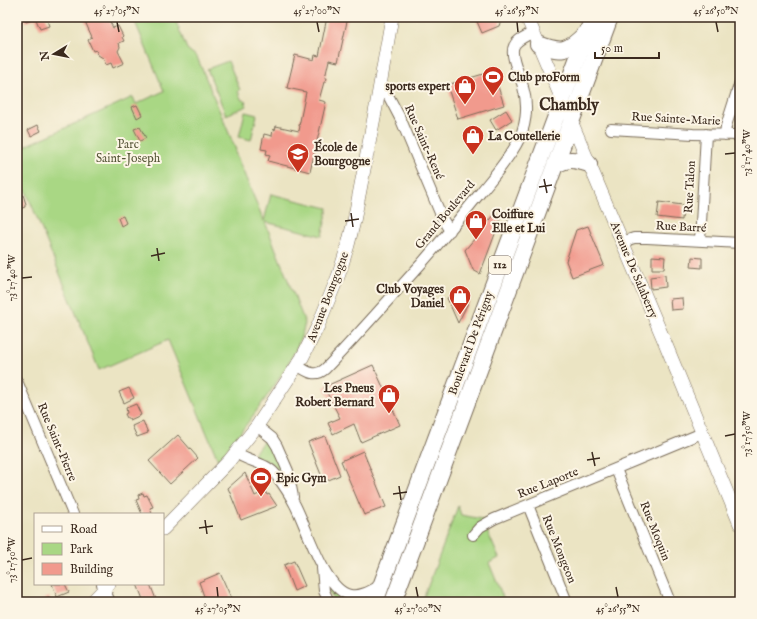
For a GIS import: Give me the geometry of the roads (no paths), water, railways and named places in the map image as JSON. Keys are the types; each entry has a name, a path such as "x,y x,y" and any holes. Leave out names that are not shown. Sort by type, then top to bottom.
{"main road":[{"name":"Boulevard De Périgny","path":"393,602 610,17"},
{"path":"536,38 555,50 566,49 576,43 590,24"},
{"name":"Boulevard De Périgny","path":"375,602 590,24"},
{"path":"554,165 569,160 578,160 589,164"}],"street":[{"name":"Avenue Bourgogne","path":"164,529 211,481 236,453 257,426 297,365 323,315 346,252 359,196 392,17"},
{"name":"Avenue De Salaberry","path":"527,17 670,354 740,524"},
{"name":"Grand Boulevard","path":"297,365 313,374 319,373 324,369 450,231 509,156 521,134 526,117 526,100 514,60 513,50 516,42 522,38 536,38"},
{"path":"725,135 726,126 740,82"},
{"name":"Rue Saint-René","path":"379,90 386,92 392,103 408,136 444,224 450,231"},
{"name":"Rue Sainte-Marie","path":"612,129 740,136"},
{"name":"Rue Talon","path":"700,241 706,134"},
{"name":"Rue Barré","path":"622,242 634,238 740,243"},
{"name":"Rue Saint-Pierre","path":"17,381 73,513"},
{"path":"257,426 272,438 277,446 288,471 294,503"},
{"name":"Rue Laporte","path":"473,535 480,527 489,522 702,433"},
{"path":"236,453 244,458 262,464 271,469 277,476 294,503 322,566 337,587 347,594 358,595 366,593 381,585"},
{"name":"Rue Moquin","path":"616,469 670,602"},
{"name":"Rue Mongeon","path":"528,505 567,602"},
{"path":"322,566 324,591 329,602"},
{"path":"92,602 106,586"},
{"path":"106,586 110,602"}],"place":[{"name":"Club proForm","path":"493,96"},
{"name":"sports expert","path":"465,106"},
{"name":"La Coutellerie","path":"473,156"},
{"name":"École de Bourgogne","path":"298,174"},
{"name":"Coiffure Elle et Lui","path":"476,240"},
{"name":"Club Voyages Daniel","path":"460,316"},
{"name":"Les Pneus Robert Bernard","path":"389,414"},
{"name":"Epic Gym","path":"261,498"}],"district":[{"name":"Chambly","path":"569,106"}],"park label":[{"name":"Parc Saint-Joseph","path":"128,151"}]}
